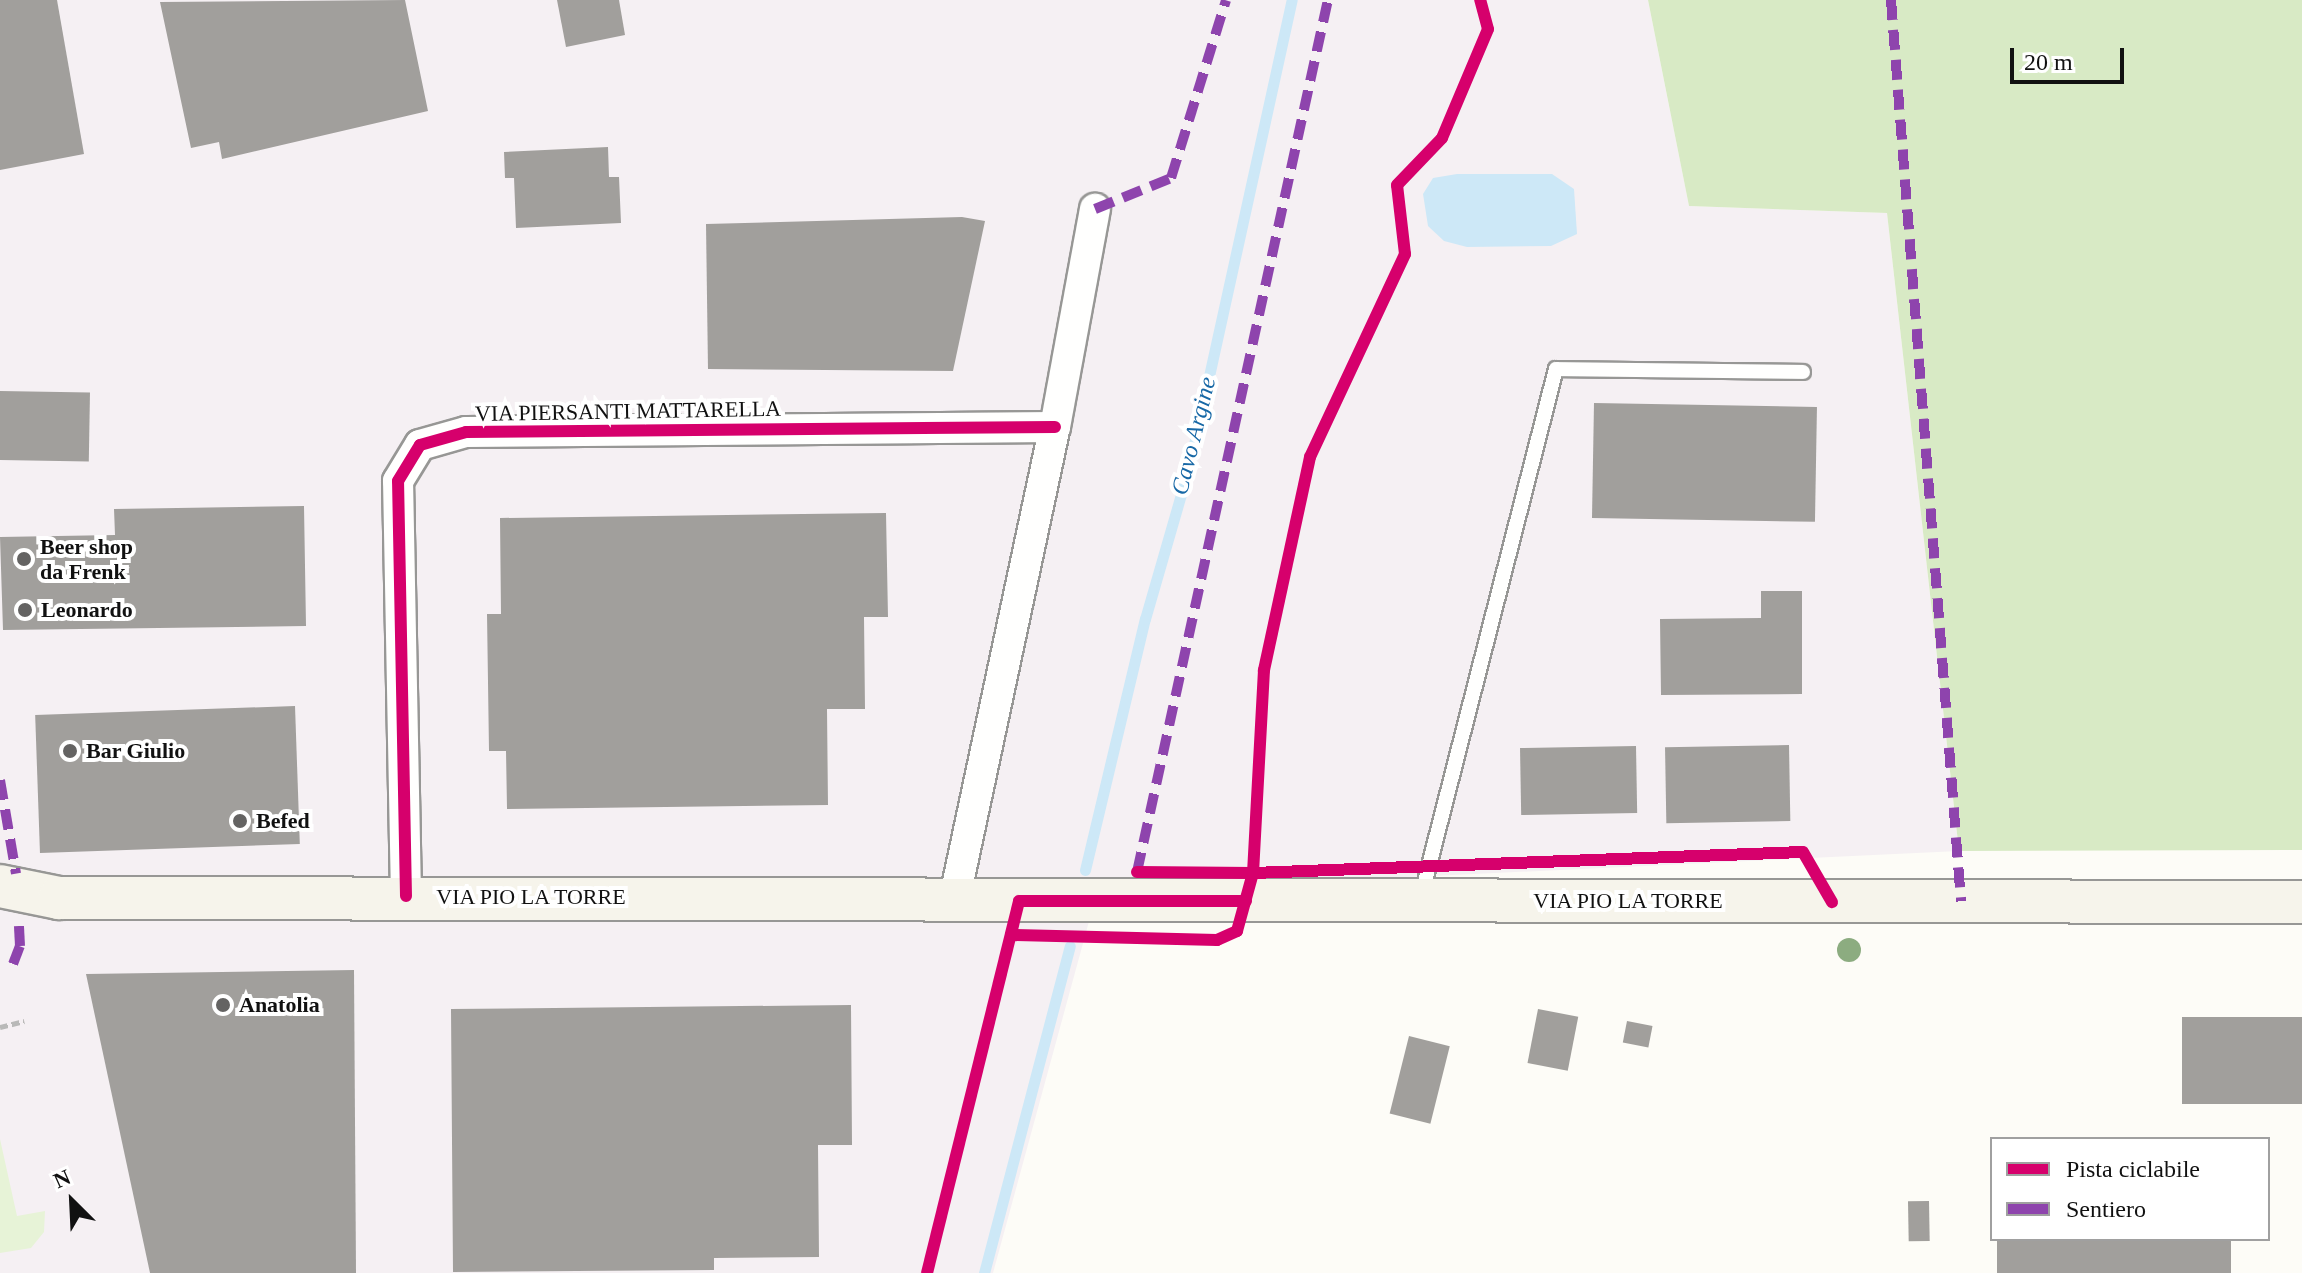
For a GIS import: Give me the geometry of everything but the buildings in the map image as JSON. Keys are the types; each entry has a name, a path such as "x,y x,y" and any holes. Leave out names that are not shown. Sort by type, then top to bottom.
{"street":[{"path":"954,901 1055,427 1095,209"},
{"name":"VIA PIERSANTI MATTARELLA","path":"406,896 398,481 420,445 466,432 1055,427"},
{"name":"VIA PIO LA TORRE","path":"0,886 59,898 406,896 954,901 2302,902"},
{"name":"VIA PIO LA TORRE","path":"0,919 59,898"}],"lane":[{"path":"1420,902 1556,369 1803,372"}],"path":[{"path":"0,1027 24,1021"}],"shaded area":[{"path":"0,0 1648,0 1689,206 1887,213 1959,851 1097,892 993,1273 0,1273"}],"green space":[{"path":"1648,0 2302,0 2302,850 1959,851 1887,213 1689,206"},
{"path":"0,1139 17,1216 45,1211 44,1232 31,1248 0,1253"}],"water":[{"path":"1457,174 1552,174 1574,189 1577,234 1551,246 1467,247 1444,241 1428,226 1423,194 1433,178"}],"waterway":[{"name":"Cavo Argine","path":"1085,870 1145,619 1189,467 1292,0"},
{"path":"984,1273 1070,946"}],"marked path":[{"path":"1095,209 1171,178 1226,0"},
{"path":"1137,872 1328,0"},
{"path":"1891,0 1961,901"},
{"path":"0,780 16,874"},
{"path":"13,964 20,946 19,926"}],"cycle path":[{"path":"1011,935 1217,940 1237,931 1253,873 1264,670 1310,457 1405,254 1397,185 1442,138 1488,29 1480,0"},
{"path":"406,896 398,481 420,445 466,432 1055,427"},
{"path":"1137,872 1253,873 1803,852 1832,902"},
{"path":"927,1273 1019,901 1246,901"}],"place":[{"name":"Beer shop da Frenk","path":"24,559"},
{"name":"Leonardo","path":"25,610"},
{"name":"Bar Giulio","path":"70,751"},
{"name":"Befed","path":"240,821"},
{"name":"Anatolia","path":"223,1005"}]}
